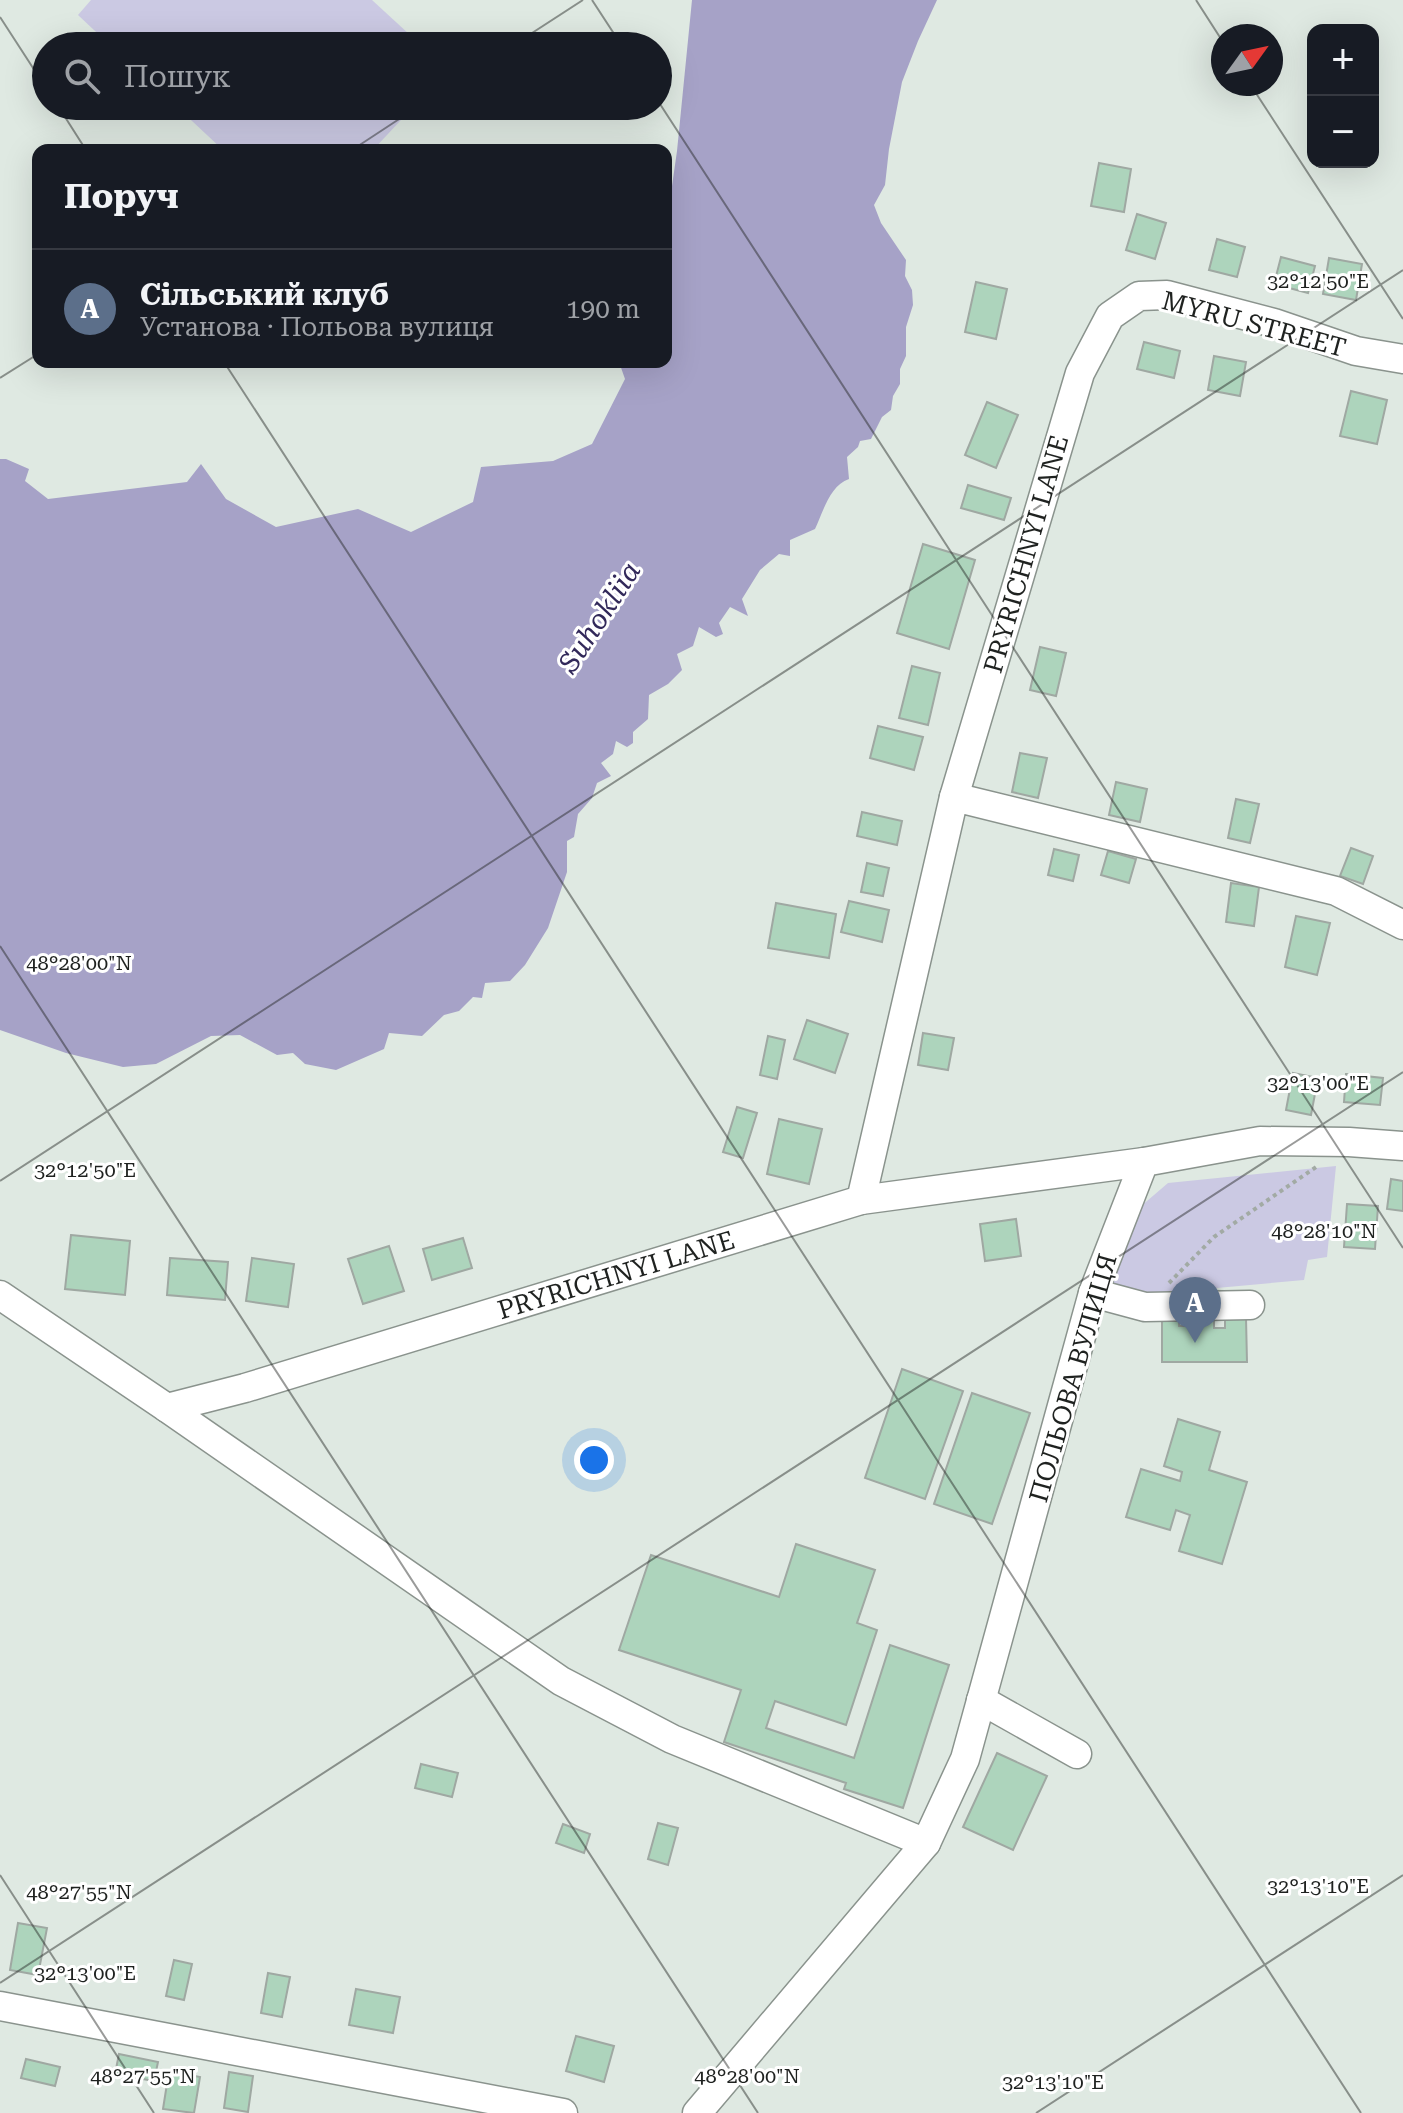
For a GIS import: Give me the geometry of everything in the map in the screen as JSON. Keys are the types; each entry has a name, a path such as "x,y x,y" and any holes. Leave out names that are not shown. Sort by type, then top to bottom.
{"street":[{"name":"MYRU STREET","path":"1110,316 1139,296 1167,295 1274,323 1356,351 1403,359"},
{"name":"PRYRICHNYI LANE","path":"167,1408 245,1388 861,1200 954,797 1080,373 1110,316"},
{"path":"954,797 1336,891 1403,925"},
{"path":"861,1200 1144,1162 1260,1141 1403,1146"},
{"name":"ПОЛЬОВА ВУЛИЦЯ","path":"697,2113 926,1843 965,1759 1093,1293 1144,1162"},
{"path":"1093,1293 1145,1307 1250,1305"},
{"path":"0,1295 561,1681 672,1739 926,1843"},
{"path":"981,1700 1077,1754"},
{"path":"0,2006 563,2113"}],"path":[{"path":"1145,1307 1214,1237 1349,1142"}],"shaded area":[{"path":"91,0 372,0 407,32 96,32 78,15"},
{"path":"191,120 401,120 379,144 217,144"},
{"path":"1336,1166 1327,1257 1308,1260 1304,1280 1128,1296 1110,1283 1140,1207 1168,1183"}],"water":[{"name":"Suhokliia","path":"692,0 937,0 902,82 885,185 874,205 881,223 906,260 905,276 912,290 913,305 906,327 906,356 891,410 882,417 871,439 860,441 847,457 849,479 832,493 815,529 790,540 790,556 779,554 760,570 742,599 748,616 730,607 719,623 723,634 716,637 699,627 693,646 677,654 682,670 668,684 649,695 648,719 633,732 633,743 627,747 616,741 613,754 601,763 611,776 597,783 592,798 578,814 574,837 567,841 567,872 548,928 525,965 510,981 485,983 482,998 473,997 459,1011 444,1015 422,1036 389,1033 384,1049 336,1070 305,1064 293,1053 277,1055 240,1035 211,1036 156,1064 123,1067 66,1053 0,1030 0,459 29,469 25,481 48,499 187,482 201,464 226,499 276,527 358,509 411,532 473,502 481,467 553,461 592,444 625,379 621,368 672,368 672,186"}],"building":[{"path":"1099,163 1131,169 1124,212 1091,206"},
{"path":"1137,214 1166,223 1155,259 1126,250"},
{"path":"1217,239 1245,247 1237,277 1209,270"},
{"path":"1281,257 1315,266 1308,293 1274,284"},
{"path":"1329,258 1362,264 1356,300 1323,294"},
{"path":"976,282 1007,289 996,339 965,332"},
{"path":"1144,342 1180,351 1174,378 1137,369"},
{"path":"1214,356 1246,362 1240,396 1208,390"},
{"path":"1351,391 1387,400 1377,444 1340,436"},
{"path":"987,402 1018,415 996,468 965,455"},
{"path":"968,485 1011,498 1004,520 961,508"},
{"path":"923,544 975,560 949,649 897,633"},
{"path":"1040,647 1066,653 1056,696 1030,690"},
{"path":"912,666 940,673 928,725 899,718"},
{"path":"878,726 923,737 914,770 870,758"},
{"path":"1020,753 1047,758 1038,798 1012,792"},
{"path":"1116,782 1147,789 1140,822 1109,815"},
{"path":"1236,799 1259,804 1250,843 1228,838"},
{"path":"862,812 902,821 897,845 857,836"},
{"path":"1351,848 1373,856 1363,884 1340,876"},
{"path":"1054,849 1079,855 1073,881 1048,875"},
{"path":"1108,851 1136,859 1129,883 1101,875"},
{"path":"867,863 889,868 883,896 861,892"},
{"path":"1231,883 1259,887 1254,926 1226,922"},
{"path":"849,901 889,910 882,942 841,932"},
{"path":"776,903 836,914 829,958 768,948"},
{"path":"1296,916 1330,923 1317,975 1285,967"},
{"path":"807,1020 848,1034 835,1073 794,1059"},
{"path":"923,1033 954,1038 948,1070 918,1065"},
{"path":"768,1036 785,1040 777,1079 760,1075"},
{"path":"1293,1073 1318,1078 1311,1115 1286,1110"},
{"path":"1346,1074 1383,1078 1380,1105 1344,1102"},
{"path":"737,1107 757,1113 743,1158 723,1152"},
{"path":"779,1119 822,1129 809,1184 767,1174"},
{"path":"1391,1179 1403,1181 1403,1211 1387,1209"},
{"path":"1347,1204 1378,1206 1375,1249 1344,1247"},
{"path":"1016,1219 1021,1256 985,1261 980,1224"},
{"path":"71,1235 130,1241 125,1295 65,1289"},
{"path":"463,1238 472,1268 432,1280 423,1249"},
{"path":"389,1246 404,1291 363,1304 348,1259"},
{"path":"170,1258 228,1262 225,1300 167,1295"},
{"path":"252,1258 294,1264 288,1307 246,1301"},
{"path":"1199,1317 1214,1317 1214,1328 1225,1328 1225,1318 1246,1318 1247,1362 1162,1362 1162,1321 1179,1321 1179,1326 1199,1326"},
{"path":"902,1369 963,1391 925,1499 865,1478"},
{"path":"972,1393 1030,1413 992,1524 934,1504"},
{"path":"1178,1419 1220,1432 1209,1470 1247,1482 1222,1564 1179,1551 1190,1515 1176,1510 1170,1530 1126,1517 1141,1469 1180,1481 1182,1472 1164,1466"},
{"path":"796,1544 875,1570 857,1623 877,1630 846,1725 775,1701 766,1728 854,1758 890,1645 949,1665 903,1808 844,1789 846,1783 724,1742 741,1690 619,1650 651,1555 779,1597"},
{"path":"997,1753 1047,1776 1013,1850 963,1827"},
{"path":"421,1764 458,1773 452,1797 415,1788"},
{"path":"658,1823 678,1828 668,1865 648,1859"},
{"path":"563,1824 590,1834 584,1853 556,1843"},
{"path":"18,1923 47,1928 38,1975 10,1970"},
{"path":"174,1960 192,1964 184,2000 166,1996"},
{"path":"268,1973 290,1977 282,2017 261,2013"},
{"path":"356,1989 400,1997 393,2033 349,2025"},
{"path":"576,2036 614,2046 604,2082 566,2071"},
{"path":"119,2054 158,2062 154,2081 115,2074"},
{"path":"26,2059 60,2067 55,2086 21,2078"},
{"path":"169,2071 200,2077 194,2113 163,2109"},
{"path":"229,2072 253,2076 248,2112 224,2108"}],"place":[{"name":"Сільський клуб","path":"1195,1343"}]}
